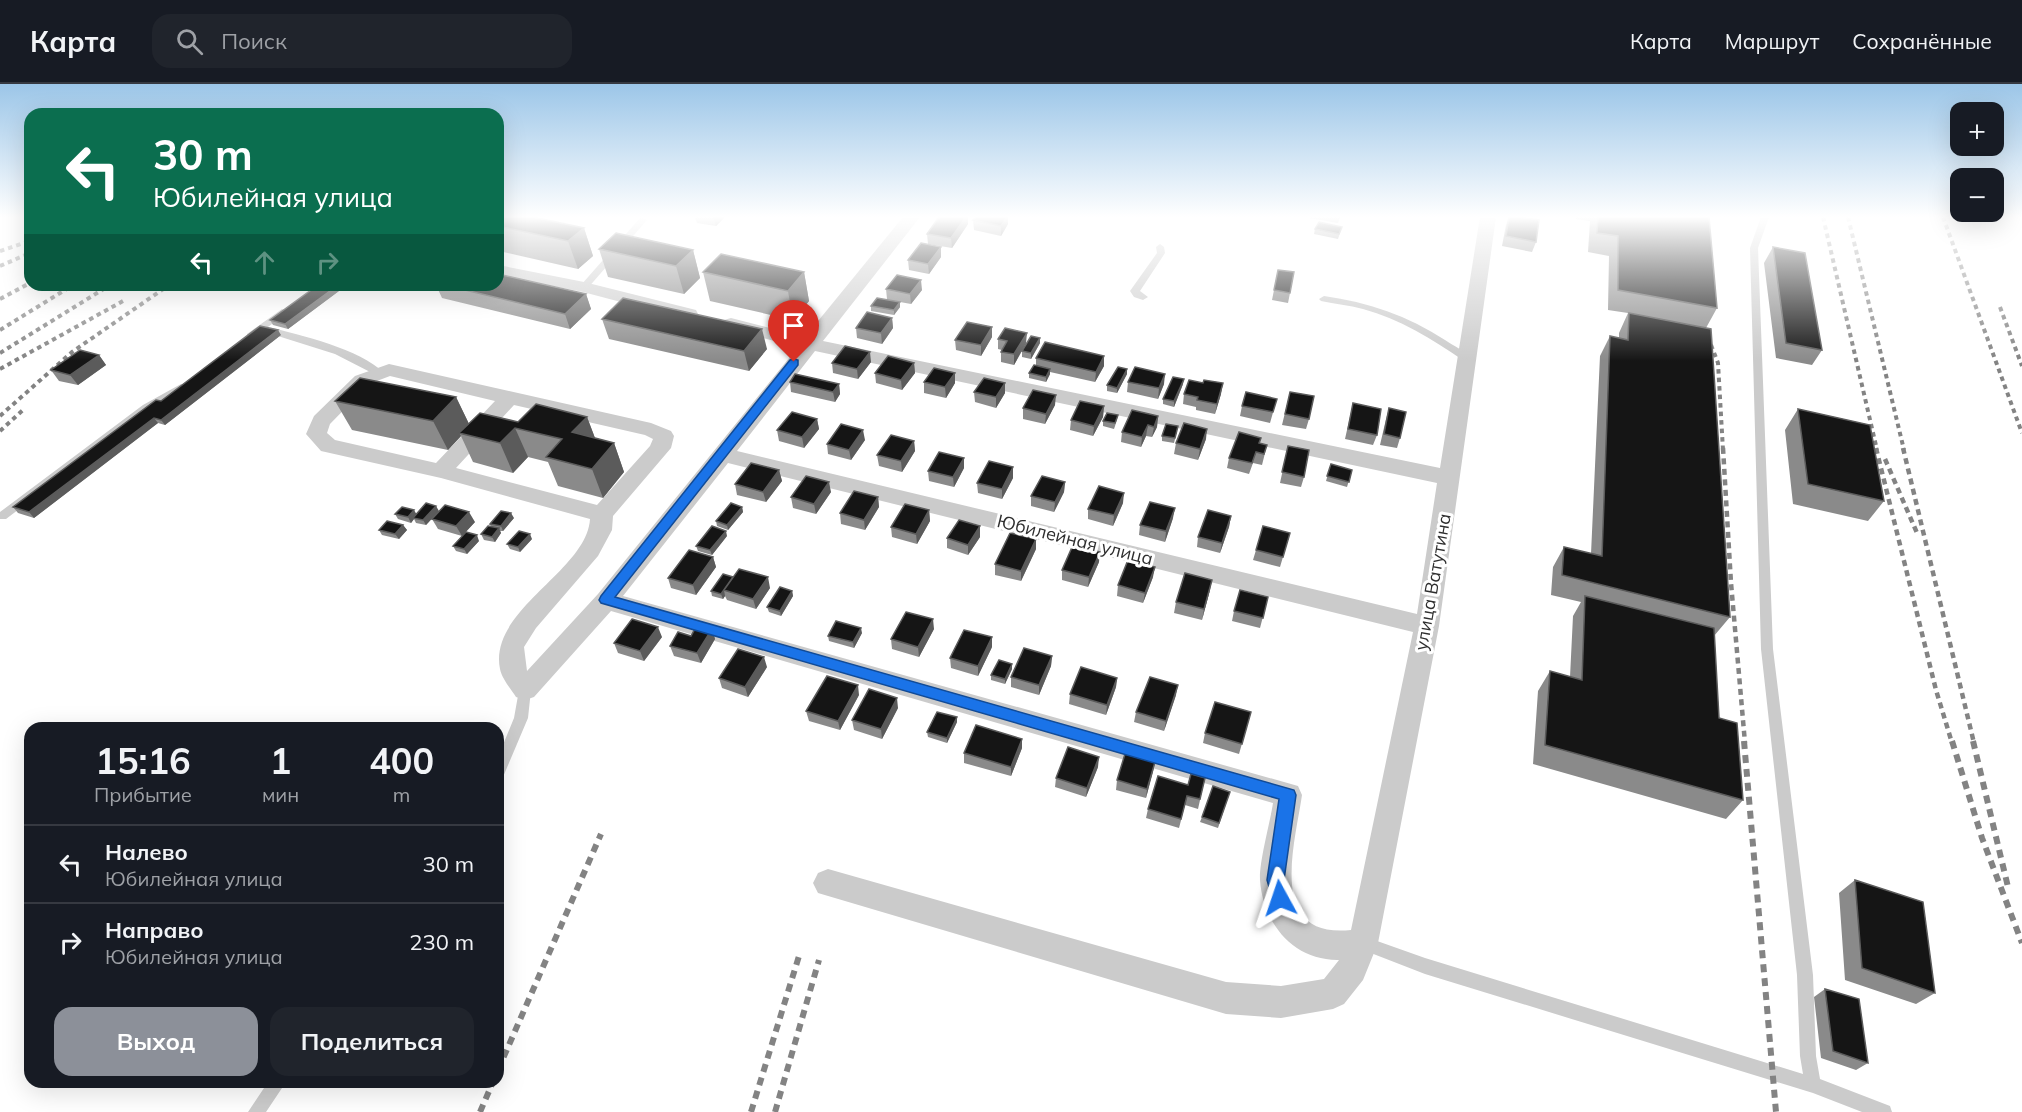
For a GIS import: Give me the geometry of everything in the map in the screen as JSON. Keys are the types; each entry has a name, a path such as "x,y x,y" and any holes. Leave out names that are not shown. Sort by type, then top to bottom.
{"street":[{"path":"602,513 441,471 328,446 316,434 321,421 362,380 389,370 651,430 664,436 660,448 602,513 601,530 590,550 527,621 512,647 513,670 525,690 606,600 873,265"},
{"name":"улица Ватутина","path":"828,884 1226,998 1281,1002 1333,993 1352,969 1363,943 1427,626 1467,359 1478,265"},
{"path":"504,271 584,287 808,344 1450,478"},
{"path":"441,471 509,398"},
{"name":"Юбилейная улица","path":"722,454 1427,626"},
{"path":"606,600 1288,795 1275,880 1284,917 1308,939 1336,946 1363,943"}],"lane":[{"path":"584,287 603,265"},
{"path":"1143,297 1137,295 1135,291 1153,265"},
{"path":"1755,265 1767,649 1805,975 1808,1056 1813,1085"},
{"path":"1324,299 1371,308 1407,320 1438,338 1467,359"},
{"path":"243,341 294,304"},
{"path":"261,328 297,337 360,361 379,373"},
{"path":"2,516 147,407 189,381"},
{"path":"504,759 521,718 525,690"},
{"path":"1363,943 1425,966 1813,1085 1884,1112"},
{"path":"256,1112 274,1088"}],"building":[{"path":"710,265 772,265 804,272 788,291 703,272"},
{"path":"1618,265 1713,265 1717,308 1618,290"},
{"path":"1775,265 1807,265 1822,350 1786,343"},
{"path":"1278,270 1294,272 1290,293 1274,290"},
{"path":"504,275 586,294 565,314 469,291 504,291"},
{"path":"897,275 921,280 910,294 886,289"},
{"path":"310,291 330,291 285,324 270,320"},
{"path":"623,298 762,329 744,351 602,319"},
{"path":"877,298 900,302 894,310 871,306"},
{"path":"867,312 892,318 881,333 856,328"},
{"path":"1629,313 1711,329 1730,617 1562,575 1564,547 1602,556 1610,336 1628,340"},
{"path":"967,322 992,327 981,345 955,340"},
{"path":"260,326 278,330 161,420 154,418 29,512 13,507 156,400 161,401"},
{"path":"1005,328 1027,333 1014,354 1001,352 1007,341 998,339"},
{"path":"1031,336 1040,338 1031,353 1022,351"},
{"path":"1045,342 1104,356 1096,372 1036,358"},
{"path":"845,346 870,352 857,369 832,363"},
{"path":"80,350 99,355 70,375 51,370"},
{"path":"888,356 914,363 901,380 875,373"},
{"path":"1034,365 1050,369 1046,377 1029,373"},
{"path":"1118,367 1127,369 1117,388 1107,385"},
{"path":"1135,367 1165,374 1159,388 1128,382"},
{"path":"934,368 955,373 945,387 924,382"},
{"path":"795,374 839,384 833,392 790,382"},
{"path":"1173,377 1184,379 1174,401 1163,399"},
{"path":"360,378 456,397 433,421 335,401"},
{"path":"984,378 1005,383 996,397 974,392"},
{"path":"1189,380 1223,383 1217,404 1197,400 1198,397 1184,394"},
{"path":"1033,390 1056,395 1046,414 1023,408"},
{"path":"1246,392 1277,399 1273,412 1242,406"},
{"path":"1290,392 1314,396 1309,419 1285,414"},
{"path":"1080,401 1104,406 1094,426 1071,420"},
{"path":"1353,403 1381,409 1377,435 1348,429"},
{"path":"536,404 587,417 572,432 614,443 592,469 546,457 562,439 515,428 500,443 459,433 480,413 518,422"},
{"path":"1389,408 1406,412 1400,438 1384,434"},
{"path":"1798,409 1870,425 1884,501 1808,484"},
{"path":"1132,410 1158,416 1154,427 1148,425 1142,437 1122,432"},
{"path":"792,412 817,419 802,437 777,430"},
{"path":"1107,413 1118,415 1115,423 1103,421"},
{"path":"1184,423 1207,429 1200,449 1176,443"},
{"path":"841,424 863,430 849,450 827,444"},
{"path":"1166,424 1178,426 1175,438 1162,436"},
{"path":"1239,432 1261,438 1259,443 1267,445 1264,454 1256,452 1252,463 1229,458"},
{"path":"891,435 914,441 901,461 877,455"},
{"path":"1288,446 1309,450 1304,477 1282,472"},
{"path":"939,452 964,458 953,477 928,471"},
{"path":"989,461 1013,467 1002,489 977,483"},
{"path":"751,463 779,470 763,492 735,484"},
{"path":"1331,464 1352,470 1349,482 1327,476"},
{"path":"806,476 829,482 814,504 791,497"},
{"path":"1042,476 1065,482 1055,502 1031,496"},
{"path":"1099,486 1124,493 1114,515 1088,509"},
{"path":"854,491 878,497 864,520 840,513"},
{"path":"1150,502 1175,508 1166,531 1140,525"},
{"path":"426,503 436,506 423,520 413,518"},
{"path":"731,503 742,507 727,525 716,521"},
{"path":"905,504 929,510 916,534 891,527"},
{"path":"445,505 469,512 456,526 432,519"},
{"path":"402,507 414,510 408,517 395,514"},
{"path":"1208,510 1231,516 1222,543 1198,537"},
{"path":"501,511 511,513 501,526 490,524"},
{"path":"959,520 980,526 968,545 947,538"},
{"path":"387,521 403,525 395,534 379,530"},
{"path":"488,526 499,528 492,537 481,534"},
{"path":"712,526 726,531 710,550 696,546"},
{"path":"1263,526 1290,533 1283,557 1256,550"},
{"path":"519,531 530,534 518,547 507,544"},
{"path":"466,532 477,535 464,549 453,546"},
{"path":"1010,533 1036,539 1021,571 995,564"},
{"path":"1073,545 1100,552 1089,577 1062,570"},
{"path":"689,550 713,557 693,585 668,578"},
{"path":"1128,560 1155,567 1145,593 1118,585"},
{"path":"739,569 768,577 753,599 724,590"},
{"path":"1185,573 1212,580 1204,609 1176,602"},
{"path":"723,574 733,577 721,594 711,591"},
{"path":"780,587 792,591 780,611 767,607"},
{"path":"1240,590 1268,597 1263,618 1234,611"},
{"path":"1585,596 1714,628 1719,718 1737,723 1743,800 1545,745 1550,671 1582,680"},
{"path":"906,612 933,619 918,647 891,639"},
{"path":"632,619 658,627 640,651 614,643"},
{"path":"836,621 861,628 853,642 828,636"},
{"path":"697,625 712,629 697,653 670,646 678,632 691,636"},
{"path":"964,630 992,637 978,666 950,658"},
{"path":"1024,648 1052,656 1039,685 1011,677"},
{"path":"738,649 764,657 745,687 719,678"},
{"path":"999,660 1012,664 1005,679 991,675"},
{"path":"1081,667 1117,678 1107,705 1070,694"},
{"path":"827,676 858,685 838,721 806,711"},
{"path":"1150,677 1178,685 1166,721 1136,712"},
{"path":"869,689 897,698 881,729 852,720"},
{"path":"1215,702 1251,712 1242,744 1205,733"},
{"path":"937,712 957,717 947,738 927,732"},
{"path":"976,725 1022,739 1011,767 964,753"},
{"path":"1068,747 1099,757 1087,788 1056,778"},
{"path":"1125,754 1155,762 1147,789 1117,780"},
{"path":"1191,774 1205,778 1200,799 1187,796 1181,819 1148,809 1158,776 1188,785"},
{"path":"1213,786 1230,792 1219,823 1202,817"},
{"path":"1855,880 1923,902 1935,993 1862,968"},
{"path":"1825,989 1859,999 1868,1063 1833,1051"}],"railway":[{"path":"1834,265 1877,450"},
{"path":"1860,265 1904,450"},
{"path":"1961,265 2022,433"},
{"path":"0,299 24,286"},
{"path":"0,330 63,291"},
{"path":"0,353 100,291"},
{"path":"0,416 72,352 160,291"},
{"path":"0,369 123,301"},
{"path":"2000,307 2022,366"},
{"path":"1708,337 1718,363 1723,450"},
{"path":"0,431 23,410"},
{"path":"1723,448 1731,583 1745,743"},
{"path":"1876,448 1936,690 1952,743"},
{"path":"1903,448 1974,743"},
{"path":"1885,459 1917,533"},
{"path":"1744,741 1776,1112"},
{"path":"1952,741 1982,838 2022,943"},
{"path":"1973,741 2008,887"},
{"path":"504,1056 601,834"},
{"path":"751,1112 799,956"},
{"path":"775,1112 819,960"},
{"path":"480,1112 490,1088"}],"route":[{"path":"794,362 606,600 1288,795 1275,880 1280,898"}]}
